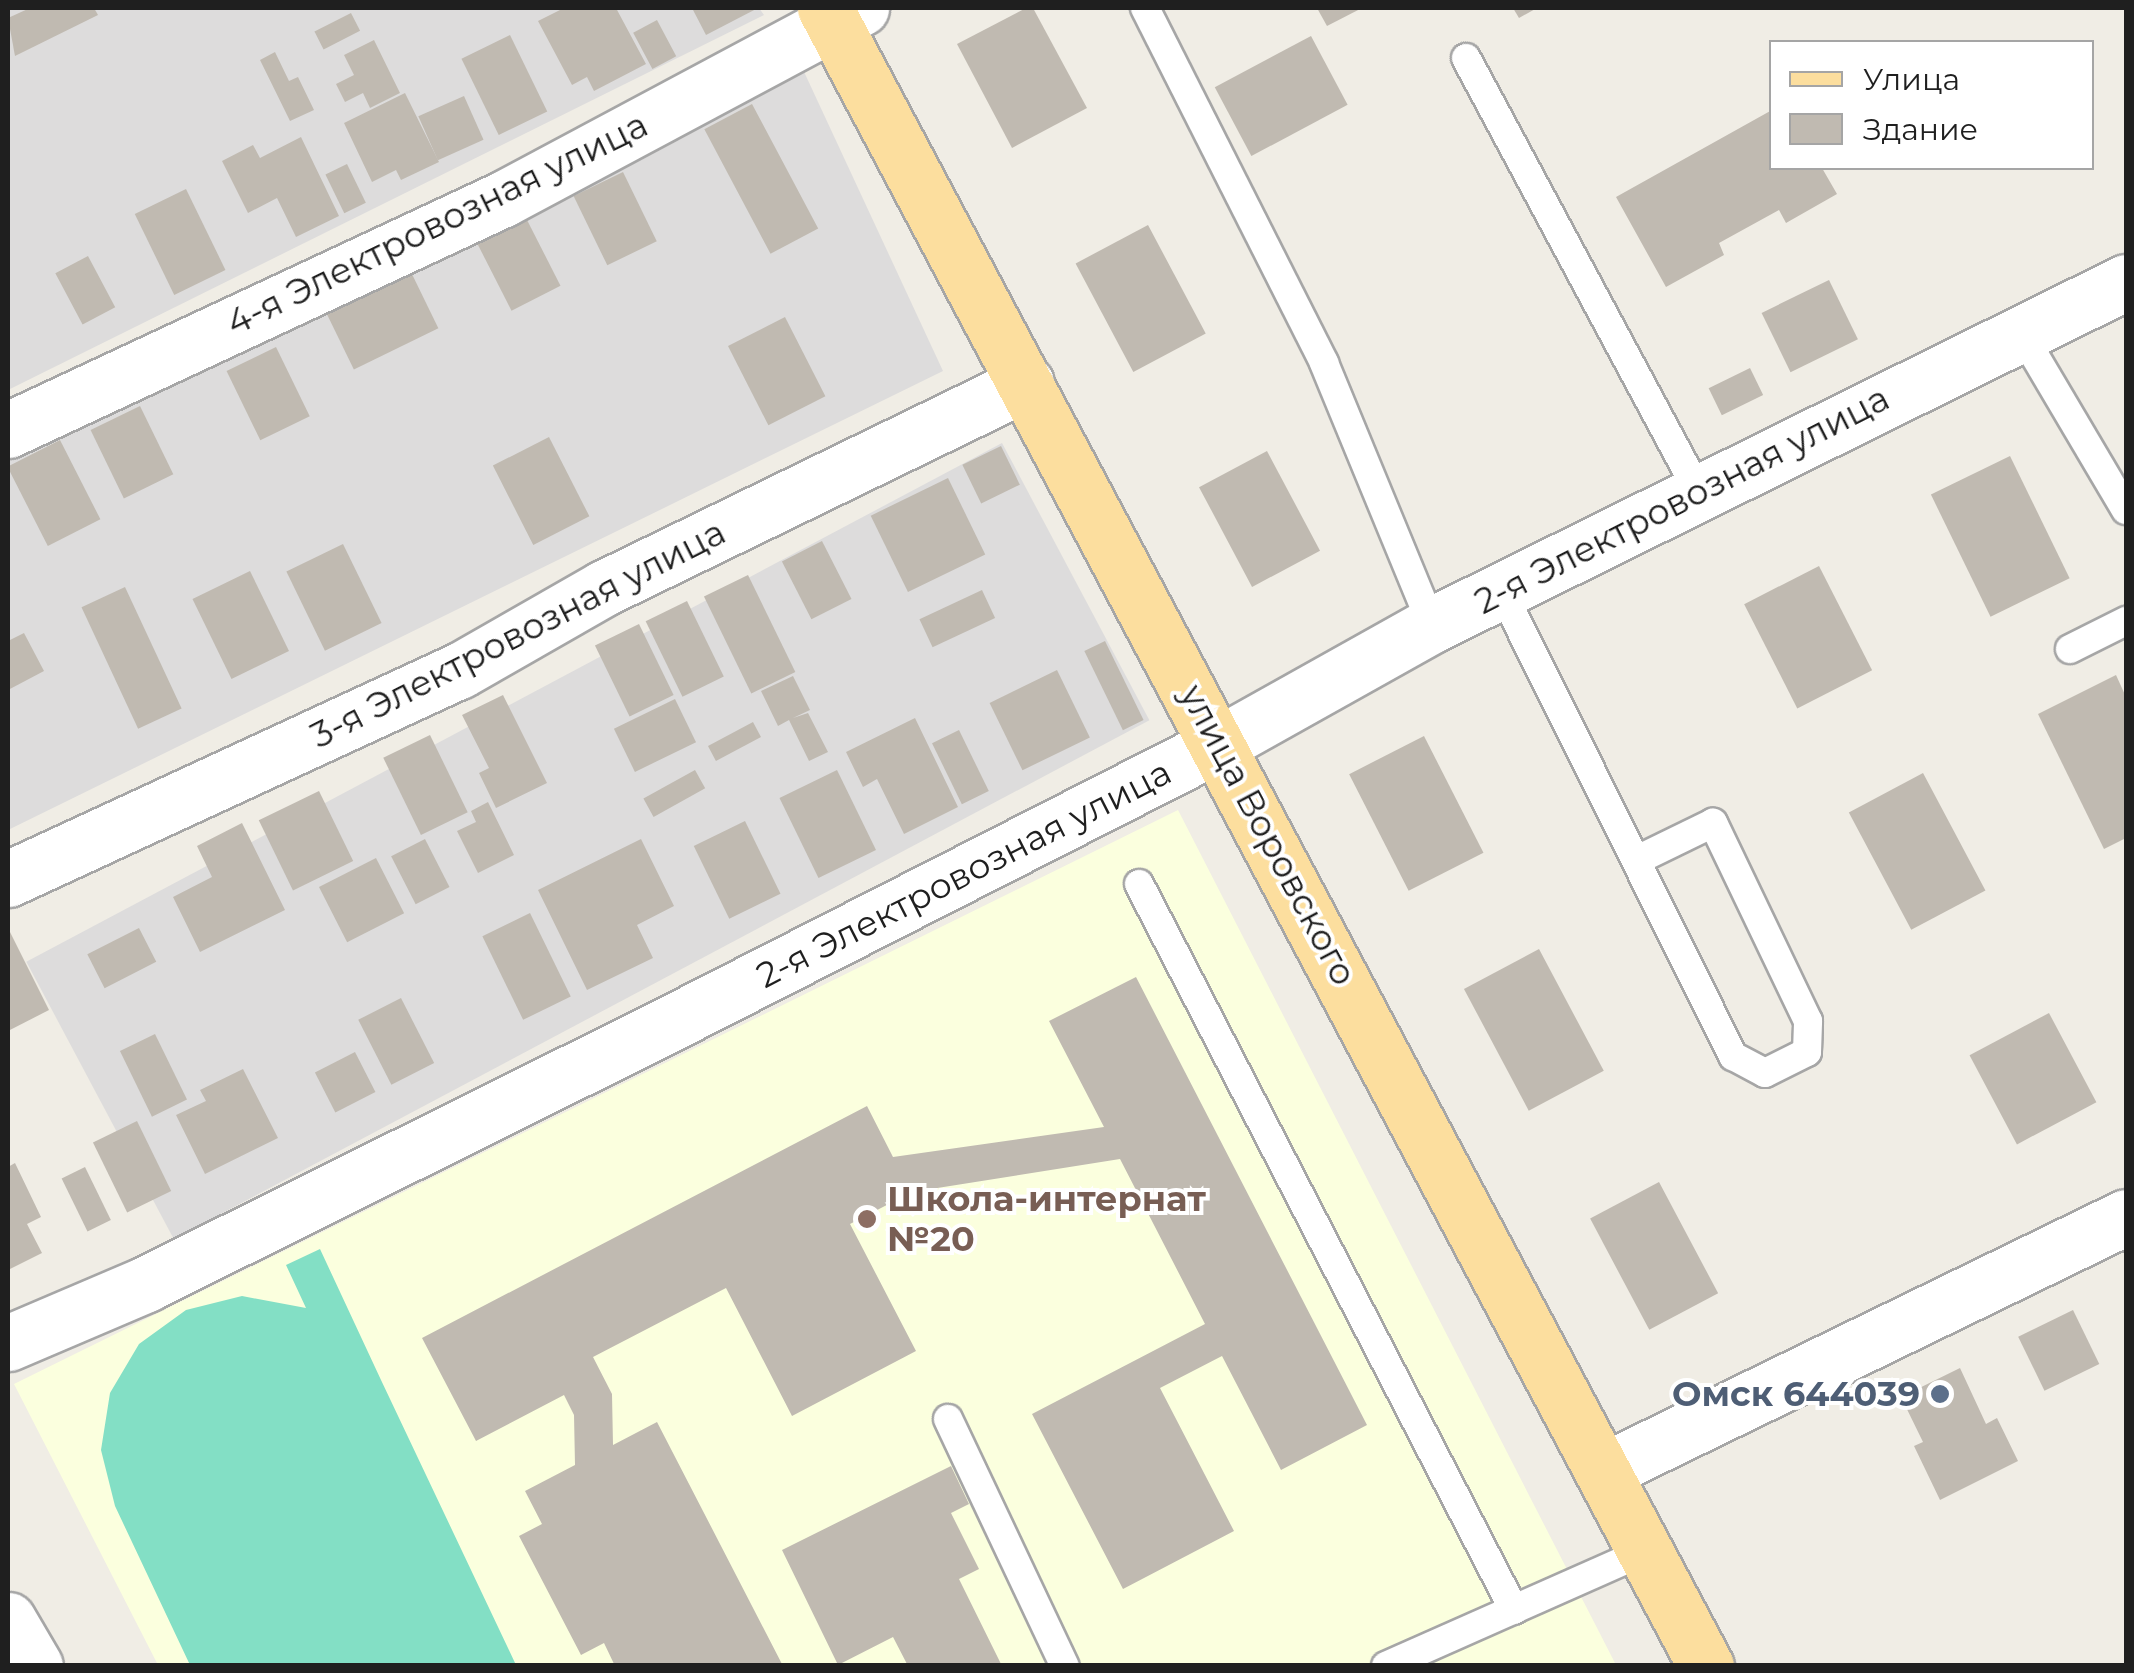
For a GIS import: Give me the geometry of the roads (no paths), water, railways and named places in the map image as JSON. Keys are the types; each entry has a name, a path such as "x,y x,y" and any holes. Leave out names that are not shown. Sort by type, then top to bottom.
{"main road":[{"name":"улица Воровского","path":"840,13 1026,383 1706,1666"}],"street":[{"name":"4-я Электровозная улица","path":"8,430 503,199 840,13"},
{"name":"2-я Электровозная улица","path":"8,1343 164,1275 1219,744 1432,624 2126,282"},
{"name":"3-я Электровозная улица","path":"8,879 459,671 604,588 1026,383"},
{"path":"1603,1471 2126,1218"},
{"path":"8,1620 34,1666"}],"lane":[{"path":"1145,8 1324,362 1432,624"},
{"path":"1466,58 1698,491"},
{"path":"2020,332 2126,510"},
{"path":"1501,590 1733,1056 1765,1073 1807,1052 1808,1020 1713,824 1637,860"},
{"path":"2070,649 2126,621"},
{"path":"1140,884 1514,1610"},
{"path":"948,1419 1065,1666"},
{"path":"1386,1666 1646,1552"}],"place":[{"name":"Школа-интернат №20","path":"867,1219"},
{"name":"Омск 644039","path":"1940,1394"}]}
